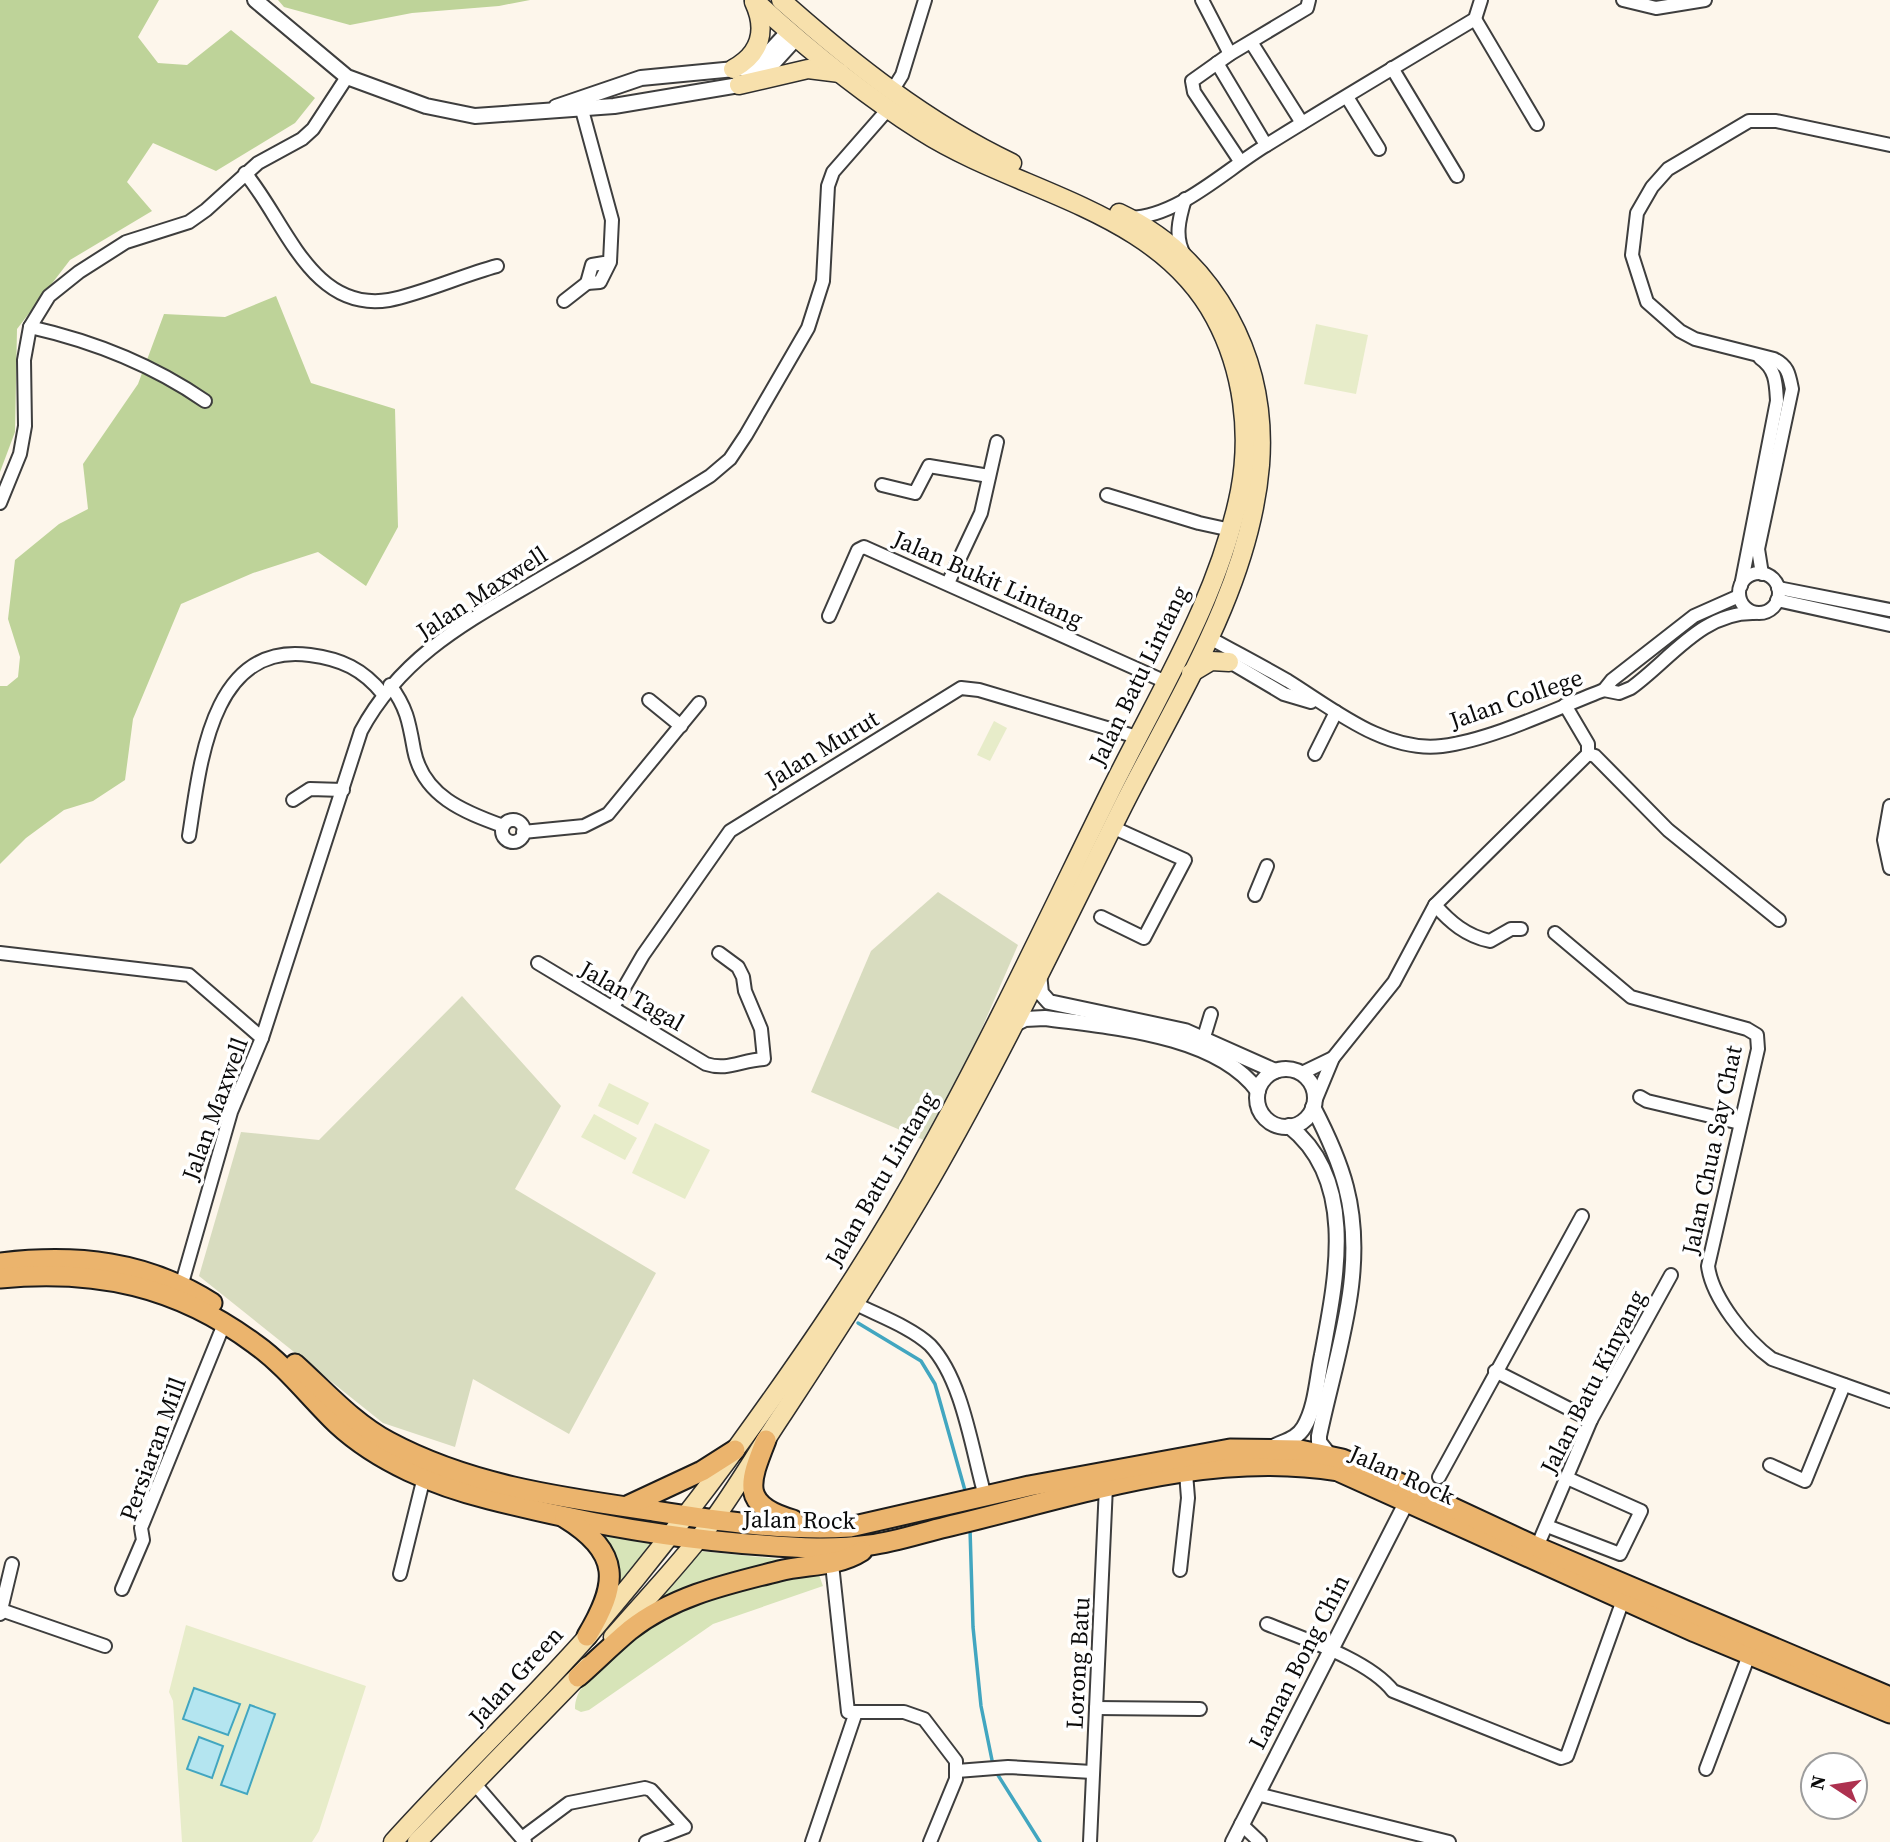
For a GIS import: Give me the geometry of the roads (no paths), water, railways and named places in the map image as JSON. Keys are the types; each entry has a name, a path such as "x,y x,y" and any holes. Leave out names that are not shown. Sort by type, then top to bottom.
{"main road":[{"path":"753,0 795,33 846,66"},
{"path":"736,77 759,44 761,17 753,0"},
{"path":"780,0 795,17 795,33"},
{"name":"Jalan Batu Lintang","path":"684,1516 735,1450 826,1321 929,1152 1032,952 1137,737 1176,674 1203,640 1240,561 1258,475 1261,431 1257,392 1242,341 1214,290 1174,246 1130,218 956,134 891,99 846,66 780,0"},
{"path":"736,77 846,66"},
{"name":"Jalan Batu Lintang","path":"713,1520 854,1303 929,1181 1013,1025 1112,827 1210,587 1231,530 1241,483 1244,453 1241,398 1228,343 1189,279 1160,251 1119,225 924,133 891,99"},
{"path":"1203,640 1210,587"},
{"path":"1176,674 1211,661 1230,662"},
{"name":"Jalan Rock","path":"0,1263 60,1260 133,1266 181,1283 263,1336 360,1423 388,1441 457,1471 554,1496 684,1516 824,1529 876,1523 981,1497 1230,1449 1300,1450 1330,1457 1391,1479 1538,1547 1890,1697"},
{"name":"Jalan Rock","path":"0,1278 59,1275 130,1284 167,1293 207,1312 258,1346 350,1435 382,1456 424,1477 489,1499 668,1537 822,1548 872,1545 1107,1486 1233,1465 1297,1464 1338,1471 1623,1600 1890,1713"},
{"path":"766,1440 751,1476 751,1489 758,1502 782,1517 824,1529"},
{"path":"626,1507 702,1471 735,1450"},
{"path":"556,1513 581,1528 600,1546 606,1560 610,1590 605,1607 587,1636"},
{"name":"Jalan Green","path":"393,1842 587,1636 684,1516"},
{"name":"Jalan Green","path":"417,1842 578,1677 713,1520"},
{"path":"578,1677 632,1629 677,1602 709,1588 794,1568 832,1564 854,1556 872,1545"}],"street":[{"path":"255,0 347,77 426,106 474,116 582,110 644,99 736,77 761,61 795,33"},
{"name":"Jalan Maxwell","path":"181,1283 231,1112 262,1038 361,731 386,689 439,641 710,477 730,459 817,307 823,281 826,197 833,172 891,99 902,75 925,0"},
{"path":"1202,0 1230,54"},
{"path":"1240,161 1192,88 1192,81 1230,54 1307,8 1309,0"},
{"path":"1130,218 1145,217 1185,199 1240,161 1475,19 1481,0"},
{"path":"1622,0 1656,8 1705,0"},
{"path":"1475,19 1537,124"},
{"path":"1251,42 1302,123"},
{"path":"1217,63 1266,145"},
{"path":"1392,68 1457,176"},
{"path":"0,503 20,454 25,426 24,360 30,327 49,296 79,272 126,242 189,222 245,173 302,139 313,129 347,77"},
{"path":"545,111 641,78 736,77"},
{"path":"641,78 635,83 635,89 644,99"},
{"path":"1347,97 1379,149"},
{"path":"564,302 587,283 600,282 610,262 612,220 582,110"},
{"path":"1762,574 1758,549 1791,389 1785,366 1774,359 1695,339 1671,324 1647,302 1632,255 1632,237 1637,213 1652,187 1668,169 1749,121 1776,121 1890,145"},
{"path":"245,173 309,265 337,293 362,299 390,300 497,266"},
{"path":"1185,199 1178,226 1179,245 1188,261"},
{"path":"30,327 86,342 146,367 178,382 205,401"},
{"path":"1754,354 1771,367 1776,378 1776,401 1740,591 1744,607 1754,613"},
{"path":"948,583 981,513 996,442"},
{"path":"881,485 915,493 929,466 989,477"},
{"path":"1107,495 1231,530"},
{"name":"Jalan Bukit Lintang","path":"829,616 858,550 864,547 1176,674"},
{"path":"1762,574 1772,579 1778,594 1768,611 1735,612 1717,619 1631,688 1619,693 1604,690 1612,680 1694,616 1740,591 1752,575 1762,574"},
{"path":"1778,594 1890,610"},
{"path":"1778,594 1890,625"},
{"path":"1203,640 1230,662 1286,688"},
{"name":"Jalan College","path":"1203,640 1286,688 1395,741 1442,746 1479,737 1604,690"},
{"path":"189,836 202,753 215,715 237,679 260,661 279,653 327,657 359,669 407,709 415,752 425,780 454,806 503,826 514,820 521,824 523,832 584,826 608,814 699,703"},
{"name":"Jalan Murut","path":"613,1007 643,955 730,831 961,688 979,690 1137,737"},
{"path":"649,700 681,726"},
{"path":"1289,1126 1305,1120 1333,1058 1394,982 1435,905 1588,754 1588,744 1565,705"},
{"path":"1315,754 1336,712"},
{"path":"1588,754 1595,755 1668,830 1779,920"},
{"path":"293,800 310,789 343,790"},
{"path":"1890,806 1884,840 1890,868"},
{"path":"1101,917 1144,938 1185,860 1112,827"},
{"path":"1255,895 1267,866"},
{"path":"1435,905 1466,933 1479,939 1490,941 1511,929 1521,929"},
{"name":"Jalan Chua Say Chat","path":"1555,933 1631,997 1747,1029 1757,1035 1758,1049 1708,1266 1709,1277 1760,1350 1772,1359 1890,1401"},
{"path":"0,953 189,975 262,1038"},
{"name":"Jalan Tagal","path":"538,963 706,1064 725,1069 743,1061 764,1059 761,1029 745,990 743,977 738,967 719,953"},
{"path":"1039,973 1041,993 1049,1002 1205,1037 1275,1071"},
{"path":"1205,1037 1211,1014"},
{"path":"1013,1025 1025,1019 1045,1018 1181,1043 1229,1062 1247,1077 1258,1091 1261,1112 1267,1120 1289,1126 1308,1141 1324,1172 1335,1218 1337,1271 1310,1414 1297,1436 1269,1449"},
{"path":"1303,1073 1333,1058"},
{"path":"1258,1091 1264,1079 1275,1071 1294,1069 1303,1073 1314,1089 1314,1103 1346,1188 1354,1243 1352,1289 1319,1436 1330,1457"},
{"path":"1640,1097 1647,1101 1740,1123"},
{"path":"1439,1477 1582,1216"},
{"name":"Jalan Batu Kinyang","path":"1538,1547 1591,1420 1671,1275"},
{"path":"854,1303 928,1344 944,1364 956,1389 981,1497"},
{"name":"Persiaran Mill","path":"122,1589 143,1540 141,1528 224,1324"},
{"path":"1495,1371 1591,1420"},
{"path":"1770,1465 1805,1481 1844,1385"},
{"path":"1180,1570 1188,1498 1186,1473"},
{"path":"400,1574 424,1477"},
{"path":"1546,1525 1612,1554 1620,1554 1641,1511 1567,1478"},
{"name":"Lorong Batu","path":"1090,1842 1107,1486"},
{"name":"Laman Bong Chin","path":"1233,1842 1406,1503"},
{"path":"12,1564 1,1612 105,1646"},
{"path":"832,1564 848,1712 904,1712 924,1719 956,1761 957,1771 930,1842"},
{"path":"1267,1624 1330,1651 1383,1679 1393,1691 1562,1758 1567,1756 1623,1600"},
{"path":"1706,1769 1749,1655"},
{"path":"1096,1708 1200,1709"},
{"path":"812,1842 856,1712"},
{"path":"957,1771 1008,1767 1092,1772"},
{"path":"474,1783 523,1840 569,1803 645,1788 651,1790 685,1827 646,1842"},
{"path":"1257,1794 1413,1838 1449,1842"},
{"path":"1241,1825 1261,1842"}],"water":[{"path":"194,1688 240,1704 228,1735 183,1719"},
{"path":"250,1705 275,1714 247,1794 221,1785"},
{"path":"199,1737 223,1746 212,1778 187,1769"}],"waterway":[{"path":"858,1323 921,1361 935,1384 966,1494"},
{"path":"970,1529 973,1627 981,1706 993,1765"},
{"path":"996,1772 1040,1842"}]}
